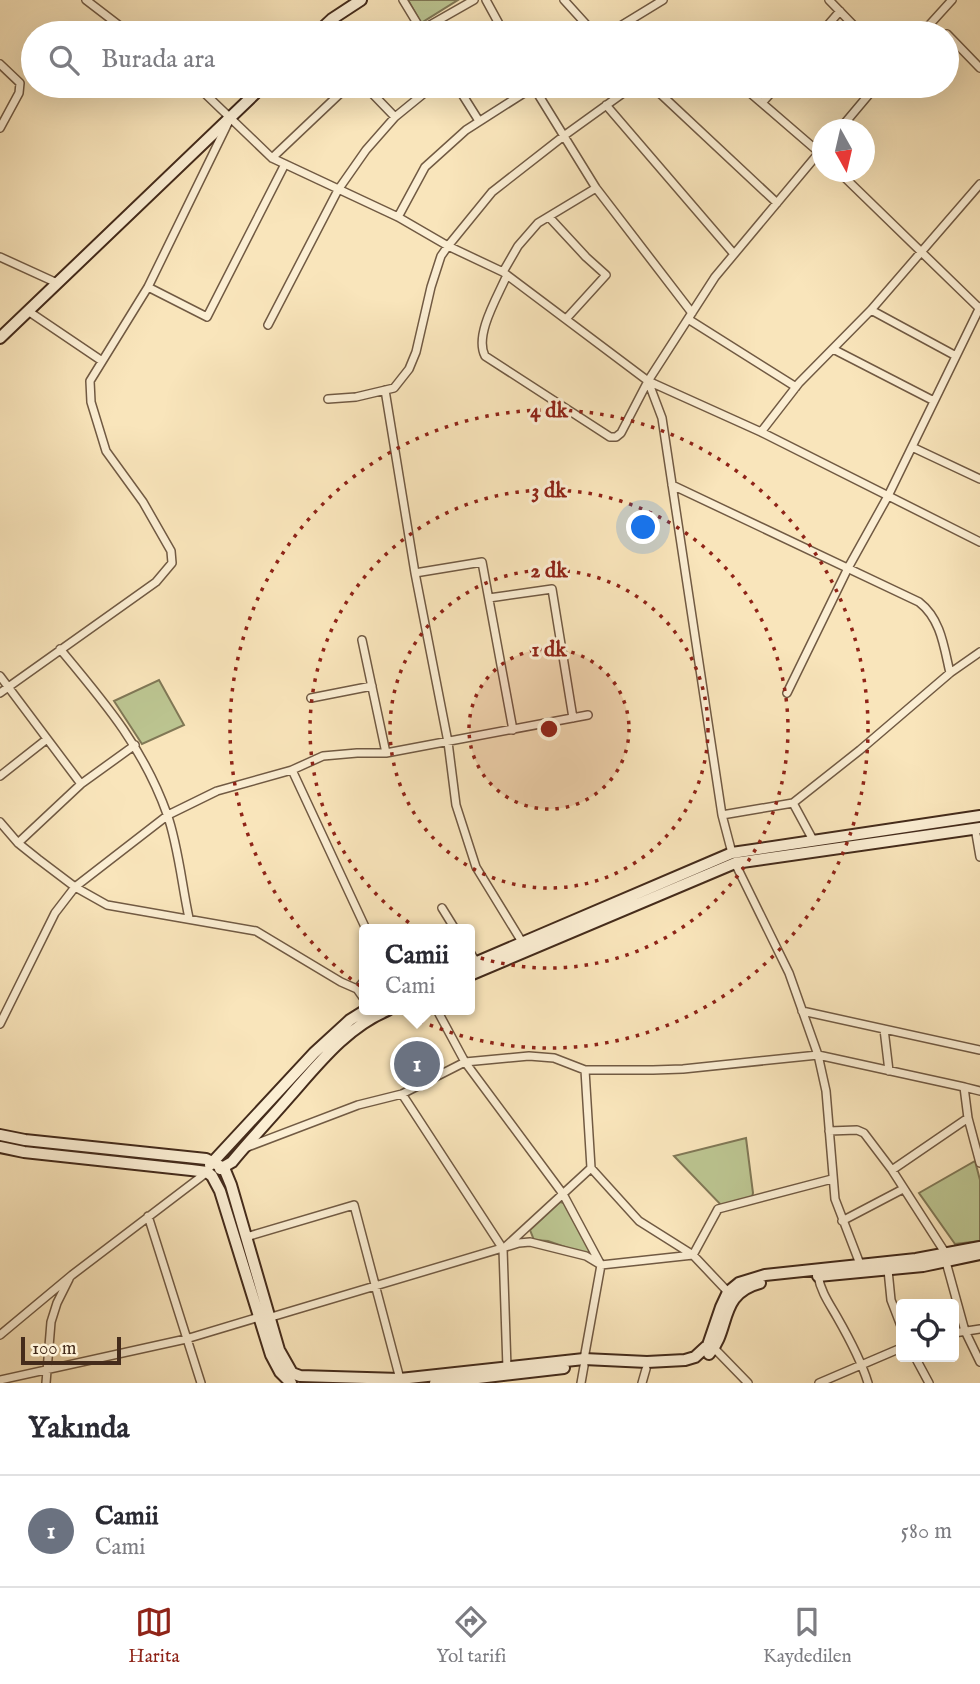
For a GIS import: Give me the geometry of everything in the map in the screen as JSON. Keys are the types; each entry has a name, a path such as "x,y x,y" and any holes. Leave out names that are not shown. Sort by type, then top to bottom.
{"street":[{"path":"86,0 113,21"},
{"path":"330,21 361,0"},
{"path":"403,0 414,21"},
{"path":"439,21 474,0"},
{"path":"486,0 497,21"},
{"path":"564,0 583,21"},
{"path":"625,21 650,3 663,0"},
{"path":"829,0 850,21"},
{"path":"934,20 952,0"},
{"path":"831,21 840,11"},
{"path":"959,47 980,68"},
{"path":"0,64 20,83 19,93 0,128"},
{"path":"211,98 272,158 398,218 505,274 648,381 761,432 980,542"},
{"path":"0,338 250,98"},
{"path":"272,158 335,98"},
{"path":"377,98 395,117"},
{"path":"268,325 338,190 366,150 395,117 418,98"},
{"path":"465,98 479,121"},
{"path":"398,218 425,167 466,130 515,98"},
{"path":"542,98 596,188 690,316 796,387"},
{"path":"328,400 394,388 409,369 416,352 431,287 441,256 448,246 492,192 616,98"},
{"path":"665,98 777,203"},
{"path":"756,98 812,144"},
{"path":"762,103 766,98"},
{"path":"848,119 866,98"},
{"path":"606,105 734,254"},
{"path":"0,693 156,582 172,563 171,551 143,502 106,451 91,402 90,382 148,287 231,116"},
{"path":"596,188 538,223 518,246 482,332 481,349 485,356 615,438 621,433 648,381 715,277 812,163"},
{"path":"148,287 207,317 285,164"},
{"path":"787,693 848,568 888,496 979,307 849,182"},
{"path":"761,432 796,387 871,310 980,184"},
{"path":"549,217 606,275 566,319"},
{"path":"1,261 57,283"},
{"path":"871,310 956,356"},
{"path":"28,311 103,361"},
{"path":"833,349 934,401"},
{"path":"648,381 662,418 722,815 734,858 789,973 818,1055 826,1091 832,1179 842,1221 862,1267"},
{"path":"384,390 415,573 448,742 456,804 467,845 481,876 522,943"},
{"path":"912,447 980,478"},
{"path":"672,485 914,599 928,610 939,628 950,673"},
{"path":"415,573 482,562 513,730"},
{"path":"489,598 552,589 573,718"},
{"path":"362,640 386,753"},
{"path":"60,649 115,715 135,745 168,815 189,918"},
{"path":"722,815 793,803 950,673 980,652"},
{"path":"0,676 81,784"},
{"path":"311,698 372,686"},
{"path":"0,1024 55,913 75,887 168,815 217,791 292,770 323,756 386,753 588,715"},
{"path":"0,776 47,739"},
{"path":"18,843 81,784 135,745"},
{"path":"292,770 364,924"},
{"path":"793,803 813,840"},
{"path":"475,959 522,943 734,858 813,840 980,816"},
{"path":"0,822 18,843 75,887 107,905 256,931 359,992"},
{"path":"475,973 734,858 977,828 980,857"},
{"path":"442,908 452,924"},
{"path":"802,1011 980,1051"},
{"path":"0,1335 72,1275 207,1172 212,1161 234,1141 314,1054 359,1014"},
{"path":"0,1147 207,1172 224,1168 346,1036 359,1025 378,1015"},
{"path":"441,1015 465,1062 563,1194 601,1265 581,1383"},
{"path":"884,1029 889,1071"},
{"path":"243,1149 358,1105 402,1094 465,1062 529,1056 554,1058 586,1070 683,1069 818,1055 980,1091"},
{"path":"586,1070 592,1168 639,1221 693,1255 732,1295"},
{"path":"964,1087 968,1118 980,1163"},
{"path":"402,1094 503,1249 509,1376"},
{"path":"891,1170 968,1118"},
{"path":"829,1131 857,1130 864,1133 891,1170 946,1258 965,1331 980,1362"},
{"path":"0,1136 212,1161 224,1168 263,1318"},
{"path":"503,1249 592,1168"},
{"path":"207,1172 246,1237 271,1355 280,1372 292,1381 317,1378 509,1376"},
{"path":"693,1255 718,1209 832,1179"},
{"path":"842,1221 903,1189"},
{"path":"246,1237 354,1205 400,1379"},
{"path":"148,1216 201,1383"},
{"path":"0,1380 186,1339 519,1243 530,1242 586,1256 601,1265 693,1255"},
{"path":"584,1362 646,1369 695,1364 706,1359 714,1348 732,1295 739,1283 765,1275 862,1267 888,1269 946,1258 980,1247"},
{"path":"435,1383 509,1376 584,1362 685,1360 695,1357 708,1345 721,1307 732,1295 750,1286 895,1262 980,1254"},
{"path":"888,1269 891,1300 896,1313"},
{"path":"46,1383 51,1322 57,1303 72,1275"},
{"path":"818,1276 826,1302 835,1313 869,1383"},
{"path":"959,1332 980,1329"},
{"path":"714,1348 748,1383"},
{"path":"819,1383 896,1350"},
{"path":"918,1362 929,1383"},
{"path":"642,1383 646,1369"}],"green space":[{"path":"408,0 458,0 424,21 420,21"},
{"path":"159,680 184,725 142,744 114,701"},
{"path":"746,1138 752,1197 721,1205 674,1156"},
{"path":"975,1161 980,1180 980,1241 955,1244 919,1193"},
{"path":"560,1202 564,1203 591,1253 588,1255 548,1241 534,1240 530,1230"}],"place":[{"name":"Camii","path":"417,1064"}]}
